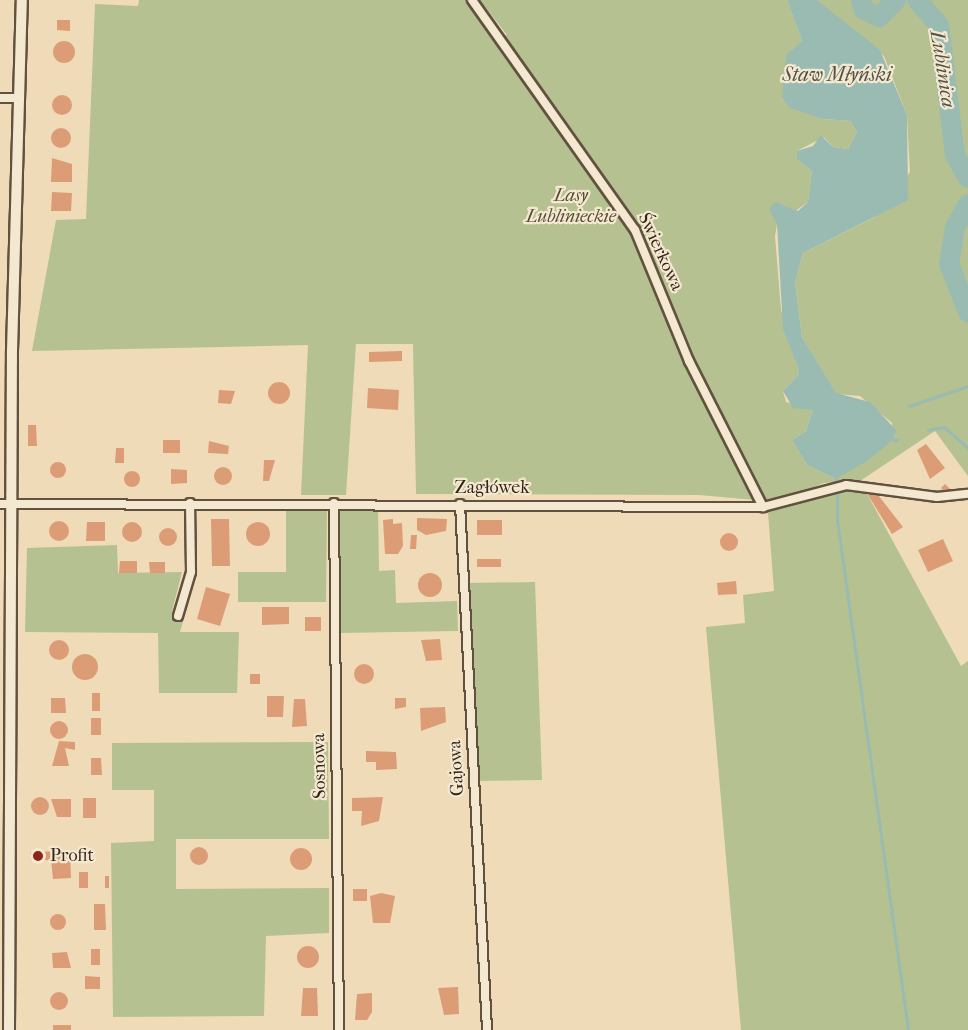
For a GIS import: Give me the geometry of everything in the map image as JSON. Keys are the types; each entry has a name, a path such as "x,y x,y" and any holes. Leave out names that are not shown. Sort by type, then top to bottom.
{"street":[{"path":"9,1030 5,717 6,504 22,0"},
{"name":"Świerkowa","path":"472,0 635,230 693,370 763,507"},
{"path":"0,98 20,98"},
{"name":"Zagłówek","path":"6,504 333,503 763,507 846,484 944,498 968,495"},
{"path":"178,616 191,572 190,503"},
{"name":"Sosnowa","path":"333,503 339,1030"},
{"name":"Gajowa","path":"460,504 487,1030"}],"green space":[{"name":"Lasy Lublinieckie","path":"139,0 466,0 494,36 507,35 480,0 787,0 802,41 790,52 782,99 823,119 850,121 857,132 848,149 833,147 824,137 797,151 797,160 812,171 808,202 777,224 775,236 781,310 799,374 783,391 786,402 813,410 806,431 792,440 807,465 836,479 893,440 892,423 860,396 836,394 802,337 795,283 803,253 875,217 910,172 907,115 884,56 817,0 968,0 968,476 935,431 860,481 961,666 968,661 968,1030 741,1030 706,627 745,623 743,595 774,591 768,512 858,481 824,483 777,502 699,495 416,494 413,344 356,344 346,495 301,495 308,345 32,351 56,220 86,219 95,4 138,6"},
{"path":"320,506 327,511 326,602 238,602 238,572 286,572 286,507"},
{"path":"342,506 378,506 379,571 395,570 396,603 457,601 458,631 338,633 337,511"},
{"path":"117,545 118,573 182,572 172,611 174,618 184,618 180,632 239,632 237,693 159,693 158,633 25,632 27,548"},
{"path":"535,582 542,780 477,781 468,583"},
{"path":"328,742 329,839 176,839 176,889 329,888 329,933 266,936 264,1016 113,1017 111,843 154,841 154,790 112,790 112,743"}],"water":[{"name":"Staw Młyński","path":"787,0 817,0 880,50 907,115 908,200 803,253 795,283 802,337 836,393 870,402 896,430 893,440 867,461 836,479 807,465 792,440 806,431 813,410 793,408 783,391 799,374 783,329 777,224 769,209 776,202 798,211 808,202 812,171 797,160 797,151 813,146 821,135 833,147 848,149 857,132 850,121 823,119 790,108 782,98 786,55 802,41"}],"building":[{"path":"57,20 70,20 70,31 57,30"},
{"path":"64,41 72,44 75,52 72,60 64,63 56,60 53,52 56,44"},
{"path":"62,95 69,98 72,105 69,112 62,115 55,112 52,105 55,98"},
{"path":"61,128 68,131 71,138 68,145 61,148 54,145 51,138 54,131"},
{"path":"52,158 72,164 72,182 51,182"},
{"path":"52,192 72,193 71,211 51,211"},
{"path":"402,351 402,361 369,362 369,352"},
{"path":"279,382 287,385 290,393 287,401 279,404 271,401 268,393 271,385"},
{"path":"368,388 399,390 398,410 367,408"},
{"path":"219,390 235,391 231,404 218,403"},
{"path":"28,425 36,425 37,446 28,446"},
{"path":"163,440 180,440 180,453 163,453"},
{"path":"209,441 229,446 228,454 208,453"},
{"path":"926,444 945,468 930,479 917,450"},
{"path":"116,448 124,448 124,463 115,463"},
{"path":"264,460 275,460 269,481 263,481"},
{"path":"58,462 64,464 66,470 64,476 58,478 52,476 50,470 52,464"},
{"path":"219,467 227,467 232,472 230,483 219,485 214,480 214,472"},
{"path":"171,469 187,470 187,483 171,484"},
{"path":"132,471 140,479 132,487 124,479"},
{"path":"945,484 951,490 946,494 941,488"},
{"path":"875,491 903,527 892,534 868,495"},
{"path":"417,518 447,519 446,531 426,535 417,530"},
{"path":"211,519 229,519 230,566 212,566"},
{"path":"393,519 393,524 402,523 403,546 398,554 385,554 383,520"},
{"path":"477,520 502,520 502,535 477,535"},
{"path":"59,521 66,524 69,531 66,538 59,541 52,538 49,531 52,524"},
{"path":"87,522 105,522 105,541 86,541"},
{"path":"132,522 139,525 142,532 139,539 132,542 125,539 122,532 125,525"},
{"path":"258,522 266,526 270,534 266,542 258,546 250,542 246,534 250,526"},
{"path":"168,528 174,531 177,537 174,543 168,546 162,543 159,537 162,531"},
{"path":"729,533 737,538 738,542 733,550 729,551 721,546 720,542 725,534"},
{"path":"411,535 417,535 416,549 410,549"},
{"path":"943,539 953,561 928,572 918,550"},
{"path":"477,559 501,559 501,567 477,567"},
{"path":"120,561 137,561 137,573 119,573"},
{"path":"149,562 165,562 165,573 150,573"},
{"path":"430,573 435,574 441,580 441,590 435,596 430,597 425,596 419,590 418,585 419,580 425,574"},
{"path":"736,581 737,594 718,595 717,583"},
{"path":"206,587 230,594 220,626 197,619"},
{"path":"262,607 289,607 289,624 262,625"},
{"path":"305,617 321,617 321,631 305,631"},
{"path":"440,639 442,660 426,661 421,640"},
{"path":"59,640 66,643 69,650 66,657 59,660 52,657 49,650 52,643"},
{"path":"85,654 94,658 98,667 94,676 85,680 76,676 72,667 76,658"},
{"path":"364,664 371,667 374,674 371,681 364,684 357,681 354,674 357,667"},
{"path":"250,674 260,674 260,684 250,684"},
{"path":"92,693 100,693 100,711 92,711"},
{"path":"267,696 284,696 283,717 267,717"},
{"path":"51,698 65,698 66,713 51,713"},
{"path":"395,698 406,698 406,707 395,709"},
{"path":"294,699 305,699 307,726 292,727"},
{"path":"445,707 446,722 421,731 420,708"},
{"path":"91,718 101,718 101,735 91,735"},
{"path":"59,721 65,724 68,730 65,736 59,739 53,736 50,730 53,724"},
{"path":"59,741 75,742 75,750 65,748 69,766 52,766"},
{"path":"366,751 396,752 397,769 376,770 376,762 366,762"},
{"path":"91,758 101,758 102,775 91,775"},
{"path":"40,797 47,799 49,806 47,813 40,815 33,813 31,806 33,799"},
{"path":"383,797 379,821 361,826 362,811 352,811 352,798"},
{"path":"83,798 96,798 96,818 83,818"},
{"path":"51,799 71,799 71,817 57,817"},
{"path":"195,847 203,847 208,852 206,863 195,865 190,860 190,852"},
{"path":"301,848 309,851 312,859 309,867 301,870 293,867 290,859 293,851"},
{"path":"70,851 71,878 53,879 51,860 31,861 30,852"},
{"path":"79,872 88,872 88,888 79,888"},
{"path":"105,876 109,876 109,888 105,888"},
{"path":"353,889 367,889 367,901 353,901"},
{"path":"381,893 395,896 390,923 373,923 370,896"},
{"path":"94,904 105,904 106,930 94,930"},
{"path":"55,914 61,914 66,922 64,928 55,930 50,925 50,919"},
{"path":"304,946 312,946 319,953 319,961 312,968 304,968 297,961 297,953"},
{"path":"91,949 100,949 100,965 91,965"},
{"path":"67,952 71,968 53,968 52,953"},
{"path":"85,976 100,977 100,989 85,989"},
{"path":"458,987 459,1014 444,1015 438,988"},
{"path":"303,988 317,988 318,1016 301,1016"},
{"path":"59,992 65,995 68,1001 65,1007 59,1010 53,1007 50,1001 53,995"},
{"path":"372,993 372,1012 367,1020 355,1020 357,994"},
{"path":"53,1025 71,1025 71,1030 53,1030"}],"waterway":[{"name":"Lublinica","path":"861,0 864,10 879,17 896,0"},
{"name":"Lublinica","path":"917,0 939,25 955,155 968,178"},
{"name":"Lublinica","path":"968,204 955,227 949,264 968,312"},
{"path":"909,406 968,386"},
{"path":"928,430 944,427 968,448"},
{"path":"837,489 837,520 908,1030"}],"place":[{"name":"Profit","path":"38,856"}]}
